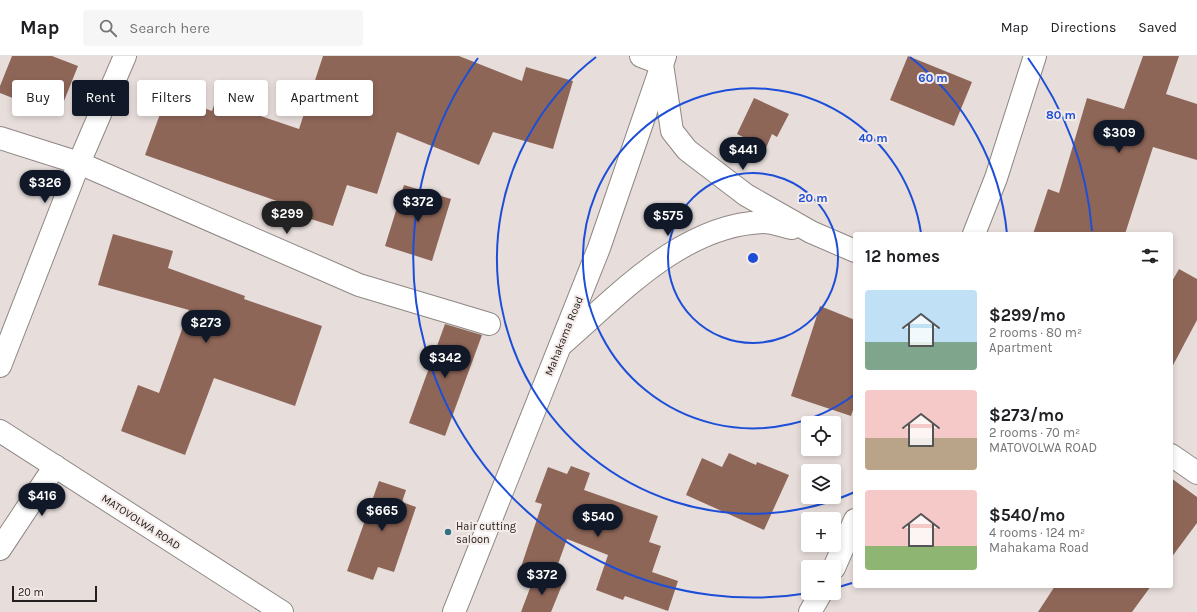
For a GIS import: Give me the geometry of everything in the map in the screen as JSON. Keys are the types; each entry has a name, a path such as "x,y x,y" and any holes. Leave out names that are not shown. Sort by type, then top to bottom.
{"street":[{"path":"0,366 79,163 125,56"},
{"path":"641,56 664,60 672,131 687,150 746,195 811,232 853,250"},
{"path":"975,232 996,178 1035,56"},
{"name":"Mahakama Road","path":"454,612 599,248 664,60"},
{"path":"0,138 79,163 359,285 488,324"},
{"path":"560,346 655,263 717,230 764,222 811,232"},
{"name":"MATOVOLWA ROAD","path":"0,431 282,612"},
{"path":"1173,456 1197,473"},
{"path":"0,549 55,466"},
{"path":"838,560 853,525"},
{"path":"810,612 817,600"}],"building":[{"path":"12,56 52,56 78,66 64,101 64,80 12,80 12,98 0,93 0,86"},
{"path":"323,56 459,56 522,81 526,67 573,81 553,149 493,132 479,165 397,132 377,194 347,185 333,226 295,214 297,208 145,155 159,116 206,116 206,109 212,111 214,105 214,116 261,116 299,129 303,116 373,116 373,80 315,80"},
{"path":"908,56 972,82 954,126 890,100"},
{"path":"1143,56 1179,56 1166,94 1197,104 1197,160 1153,147 1126,232 1034,232 1048,189 1059,193 1087,98 1124,109"},
{"path":"754,98 789,114 777,137 772,134 766,148 737,134"},
{"path":"404,185 451,199 432,261 385,246"},
{"path":"113,234 173,251 168,268 245,296 244,299 322,326 295,406 214,378 185,455 121,431 138,385 159,393 189,310 98,285"},
{"path":"1179,269 1197,279 1197,320 1173,365 1173,280"},
{"path":"820,306 853,319 853,410 851,416 791,396"},
{"path":"445,324 482,335 445,436 409,423"},
{"path":"729,453 756,465 757,462 789,475 764,530 686,495 702,458 722,467"},
{"path":"571,466 590,473 584,490 658,516 649,542 661,546 652,572 678,581 668,611 625,596 623,600 596,590 608,555 567,539 553,578 521,567 542,504 535,502 548,467 567,474"},
{"path":"1173,479 1197,497 1197,523 1173,555"},
{"path":"379,481 406,490 402,502 416,507 394,572 378,567 373,580 347,571"},
{"path":"535,575 562,585 551,612 521,612"},
{"path":"1054,588 1150,588 1132,612 1038,612"}],"place":[{"name":"Hair cutting saloon","path":"448,532"}]}
